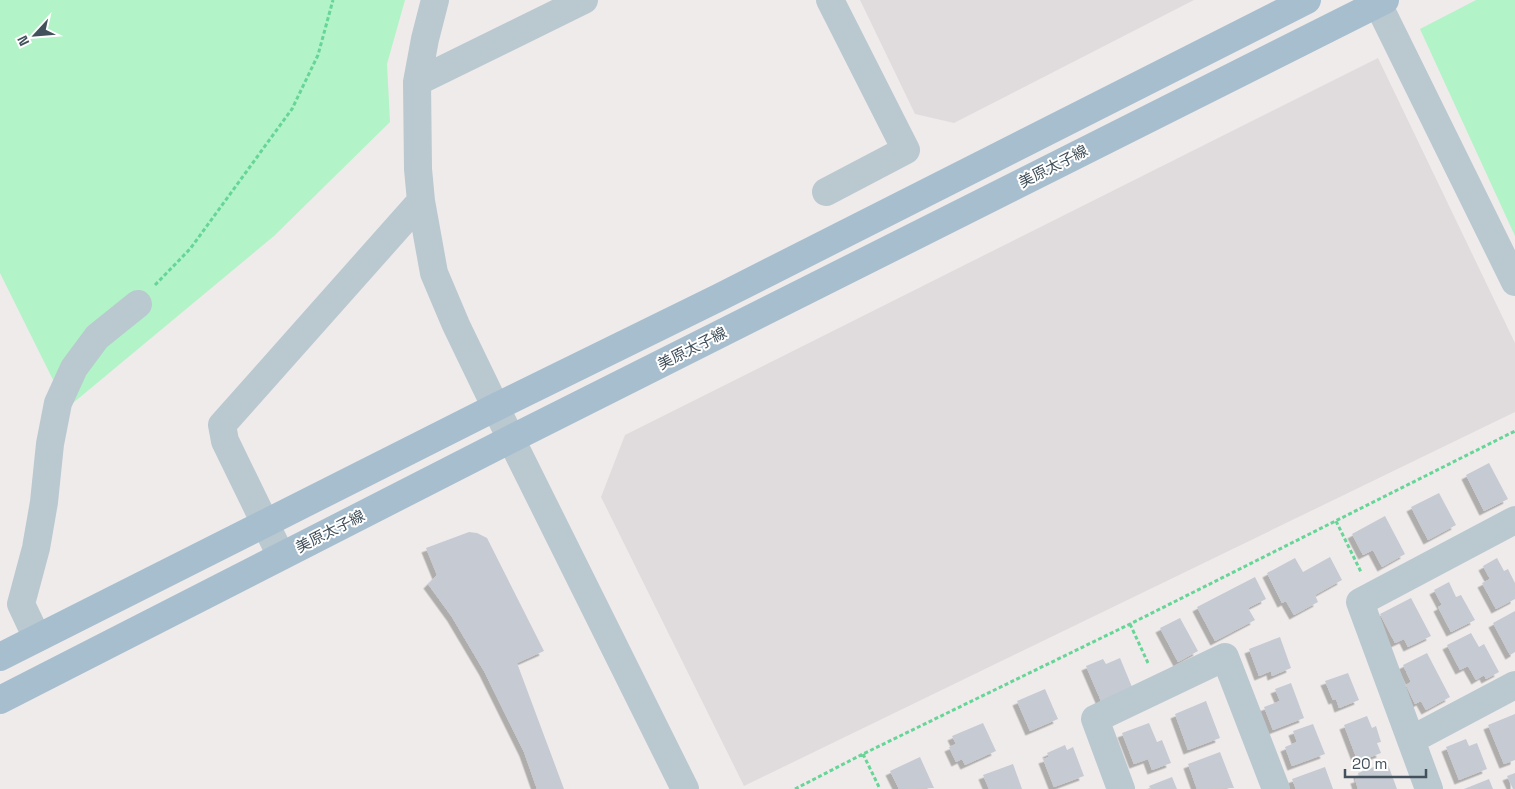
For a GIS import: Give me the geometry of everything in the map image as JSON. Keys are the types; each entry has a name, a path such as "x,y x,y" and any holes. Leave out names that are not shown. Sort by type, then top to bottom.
{"main road":[{"path":"0,657 720,297 1306,0"},
{"name":"美原太子線","path":"0,700 511,439 1381,2"}],"street":[{"path":"435,0 417,82 418,169 421,201 434,273 456,325 511,439 685,789"},
{"path":"417,82 584,0"},
{"path":"826,192 906,150 830,0"},
{"path":"1381,2 1515,282"},
{"path":"281,556 225,441 222,425 421,201"},
{"path":"37,638 21,604 36,548 44,502 50,444 58,403 74,368 97,337 138,304"},
{"path":"1429,789 1360,602 1515,520"},
{"path":"1121,789 1095,720 1225,657 1276,789"},
{"path":"1411,740 1515,685"}],"path":[{"path":"138,304 190,249 292,108 318,55 334,0"},
{"path":"795,789 1515,431"},
{"path":"1336,521 1372,596"},
{"path":"1130,624 1150,665"},
{"path":"863,754 880,789"}],"shaded area":[{"path":"860,0 1194,0 954,123 915,114"},
{"path":"1378,58 1515,343 1515,412 744,786 601,497 625,435"}],"green space":[{"path":"0,0 405,0 387,64 390,122 274,236 67,408 0,273"},
{"path":"1476,0 1515,0 1515,236 1420,29"}],"building":[{"path":"1489,463 1508,499 1484,511 1466,475"},
{"path":"1439,493 1456,525 1428,540 1411,507"},
{"path":"1385,516 1405,554 1382,567 1373,550 1363,555 1352,534"},
{"path":"469,532 477,533 487,538 544,651 517,663 564,789 537,789 524,752 484,671 452,617 428,584 437,575 426,548"},
{"path":"1330,557 1342,580 1315,595 1318,602 1294,615 1286,601 1282,603 1267,573 1295,558 1303,572"},
{"path":"1497,558 1504,571 1508,569 1515,583 1515,599 1496,609 1482,583 1490,579 1483,566"},
{"path":"1255,577 1266,599 1248,608 1255,620 1215,641 1197,607"},
{"path":"1449,582 1456,597 1461,595 1475,620 1451,632 1438,607 1442,605 1434,590"},
{"path":"1411,598 1431,636 1408,647 1404,639 1395,643 1380,614"},
{"path":"1515,611 1515,652 1510,655 1493,623"},
{"path":"1180,618 1198,651 1178,662 1160,628"},
{"path":"1471,633 1479,647 1484,644 1499,672 1486,679 1484,675 1476,680 1468,666 1460,670 1447,645"},
{"path":"1280,637 1291,668 1272,676 1271,671 1259,676 1249,649"},
{"path":"1427,653 1450,697 1426,710 1421,701 1415,704 1406,685 1411,682 1403,665"},
{"path":"1120,658 1132,687 1101,701 1086,666 1103,659 1106,664"},
{"path":"1348,673 1359,700 1339,708 1336,699 1333,700 1325,681"},
{"path":"1291,683 1304,718 1273,730 1264,707 1280,701 1275,689"},
{"path":"1045,689 1058,719 1030,731 1017,701"},
{"path":"1206,701 1220,738 1188,750 1175,714"},
{"path":"1515,714 1515,760 1504,764 1488,725"},
{"path":"1367,716 1372,728 1376,726 1381,742 1377,743 1381,753 1358,762 1344,725"},
{"path":"983,723 996,751 965,765 962,759 956,762 949,747 956,744 952,736"},
{"path":"1149,723 1157,742 1162,740 1171,763 1152,770 1148,759 1134,764 1122,733"},
{"path":"1313,724 1325,754 1292,766 1285,747 1297,742 1293,731"},
{"path":"1466,739 1469,746 1477,743 1487,769 1459,780 1446,747"},
{"path":"1065,745 1067,750 1073,747 1084,776 1054,787 1043,759 1049,757 1047,753"},
{"path":"1220,752 1234,788 1197,789 1188,764"},
{"path":"920,757 934,788 899,789 890,771"},
{"path":"1387,762 1397,789 1358,789 1355,779 1359,778 1358,773"},
{"path":"1013,764 1022,789 989,789 983,775"},
{"path":"1325,767 1333,789 1296,789 1292,779"},
{"path":"1515,773 1515,789 1513,789 1507,776"},
{"path":"1172,777 1177,789 1151,789 1149,786"},
{"path":"1489,779 1493,789 1464,789"}]}
